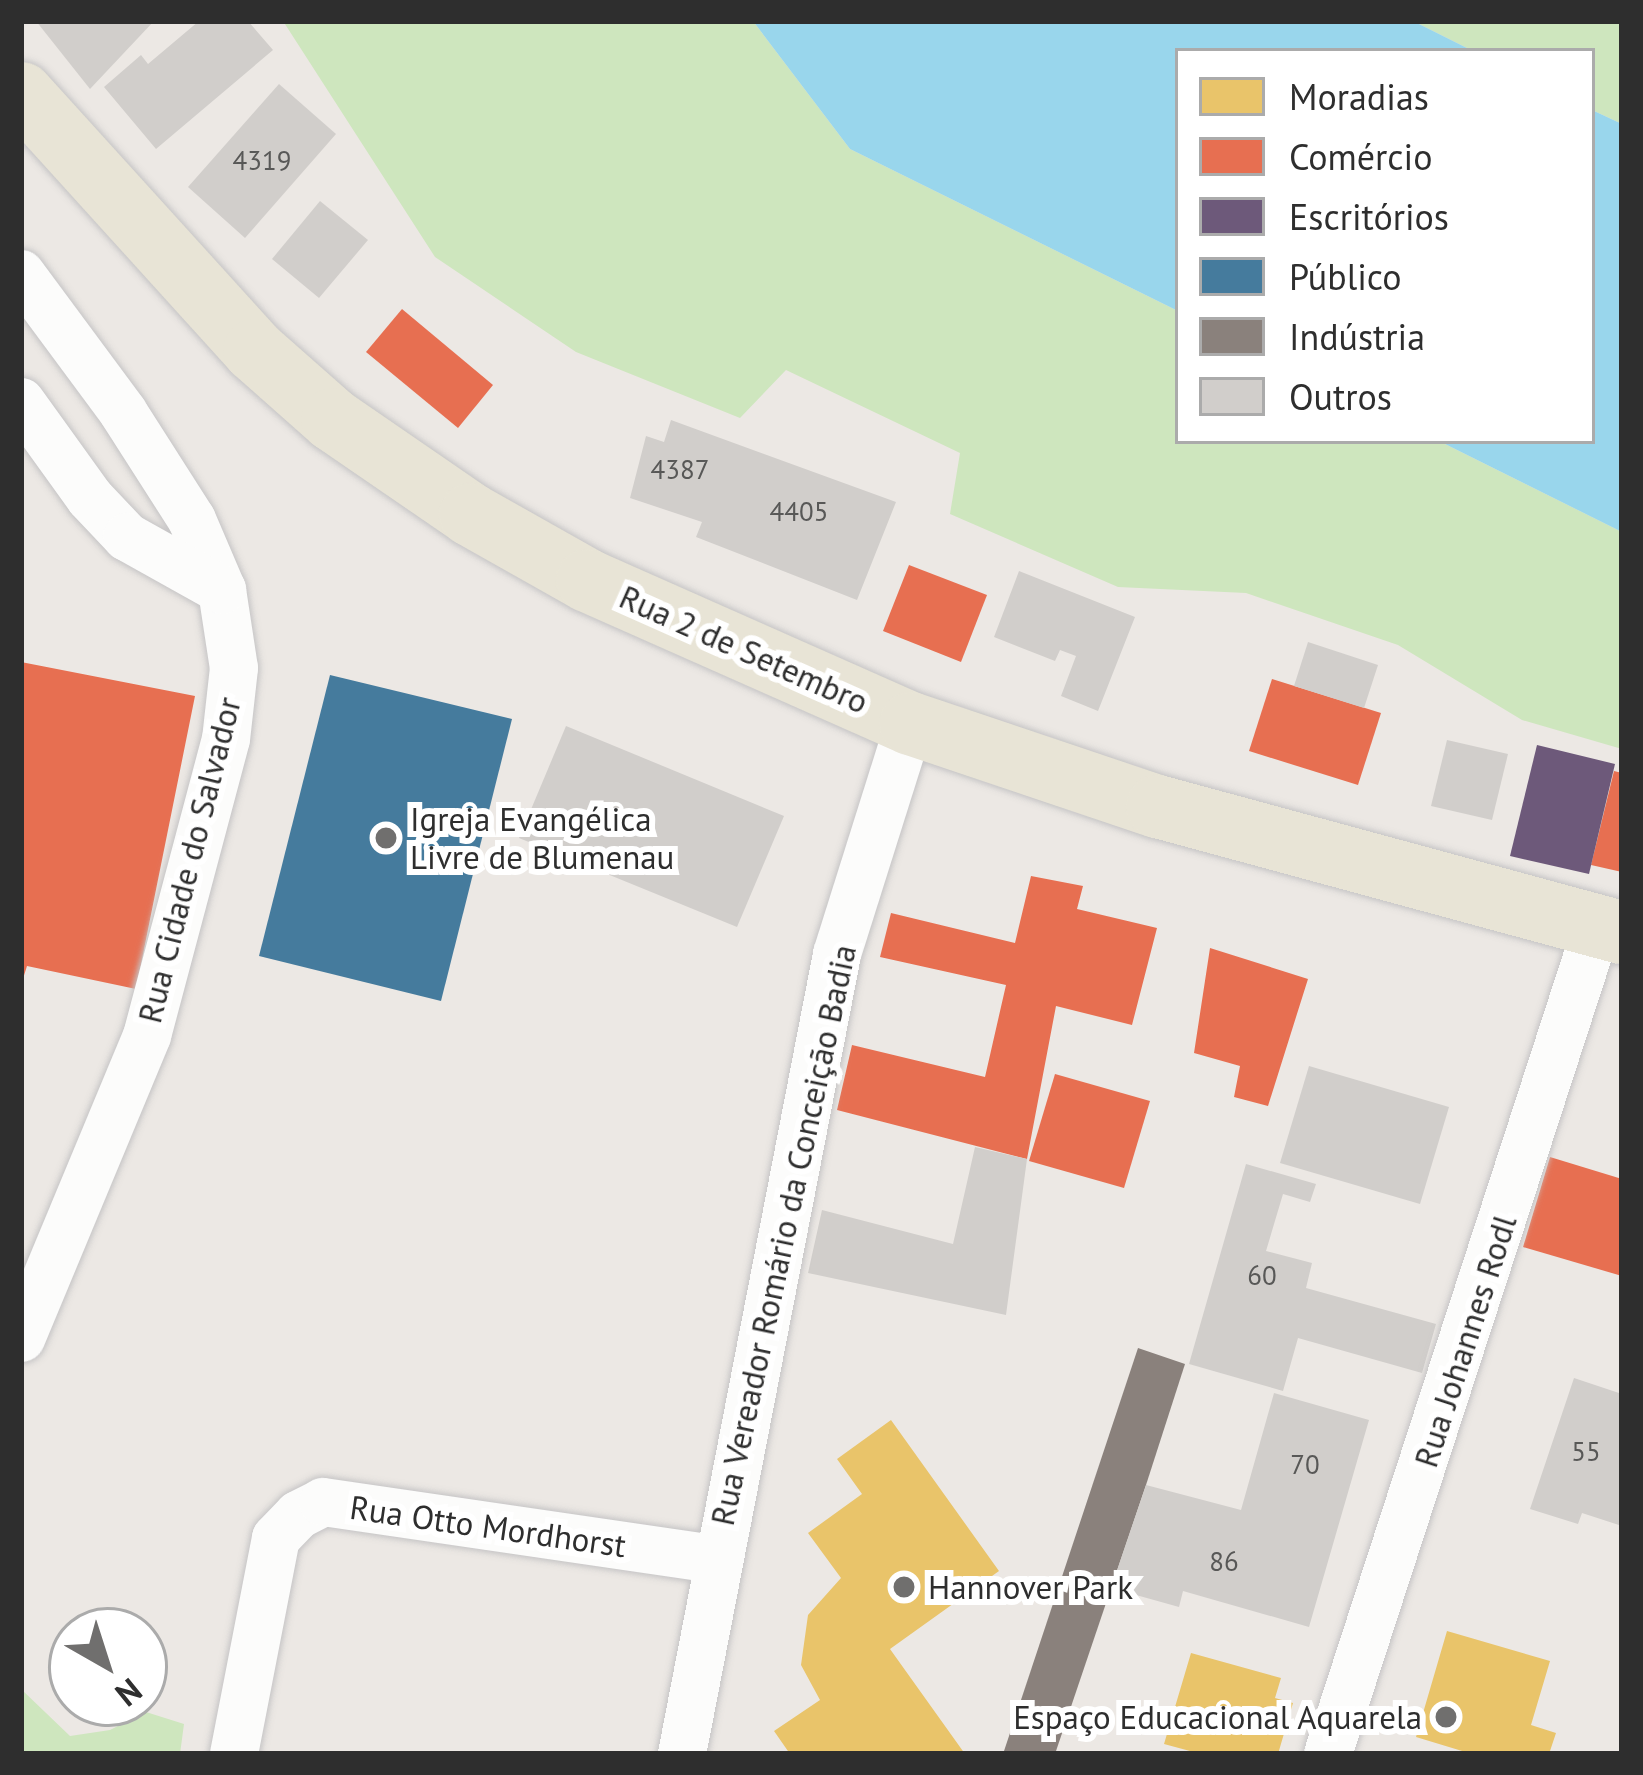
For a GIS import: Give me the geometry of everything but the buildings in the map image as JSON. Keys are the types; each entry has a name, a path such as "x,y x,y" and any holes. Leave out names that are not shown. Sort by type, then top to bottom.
{"main road":[{"name":"Rua 2 de Setembro","path":"21,93 254,350 332,418 470,514 587,580 910,722 1157,806 1610,930"}],"street":[{"name":"Rua Cidade do Salvador","path":"21,274 123,412 192,520 221,590 234,668 226,739 153,1013 21,1338"},
{"path":"21,403 90,499 127,537 221,590"},
{"name":"Rua Vereador Romário da Conceição Badia","path":"682,1754 716,1559 768,1327 837,954 910,722"},
{"name":"Rua Johannes Rodl","path":"1328,1754 1610,930"},
{"name":"Rua Otto Mordhorst","path":"234,1754 276,1538 298,1515 323,1502 716,1559"}],"green space":[{"path":"283,21 753,21 850,149 1175,310 1175,444 1445,444 1622,532 1622,749 1522,720 1398,645 1246,593 1118,587 950,514 960,453 786,370 740,418 576,352 435,257"},
{"path":"1413,21 1622,21 1622,124 1595,111 1595,48 1467,48"},
{"path":"21,1689 48,1715 48,1727 61,1727 70,1736 116,1727 168,1727 168,1719 184,1724 180,1754 26,1754 21,1749"}],"water":[{"path":"753,21 1413,21 1467,48 1175,48 1175,310 850,149"},
{"path":"1595,111 1622,124 1622,532 1445,444 1595,444"}],"place":[{"name":"Igreja Evangélica Livre de Blumenau","path":"386,838"},
{"name":"Hannover Park","path":"904,1587"},
{"name":"Espaço Educacional Aquarela","path":"1446,1717"}]}
